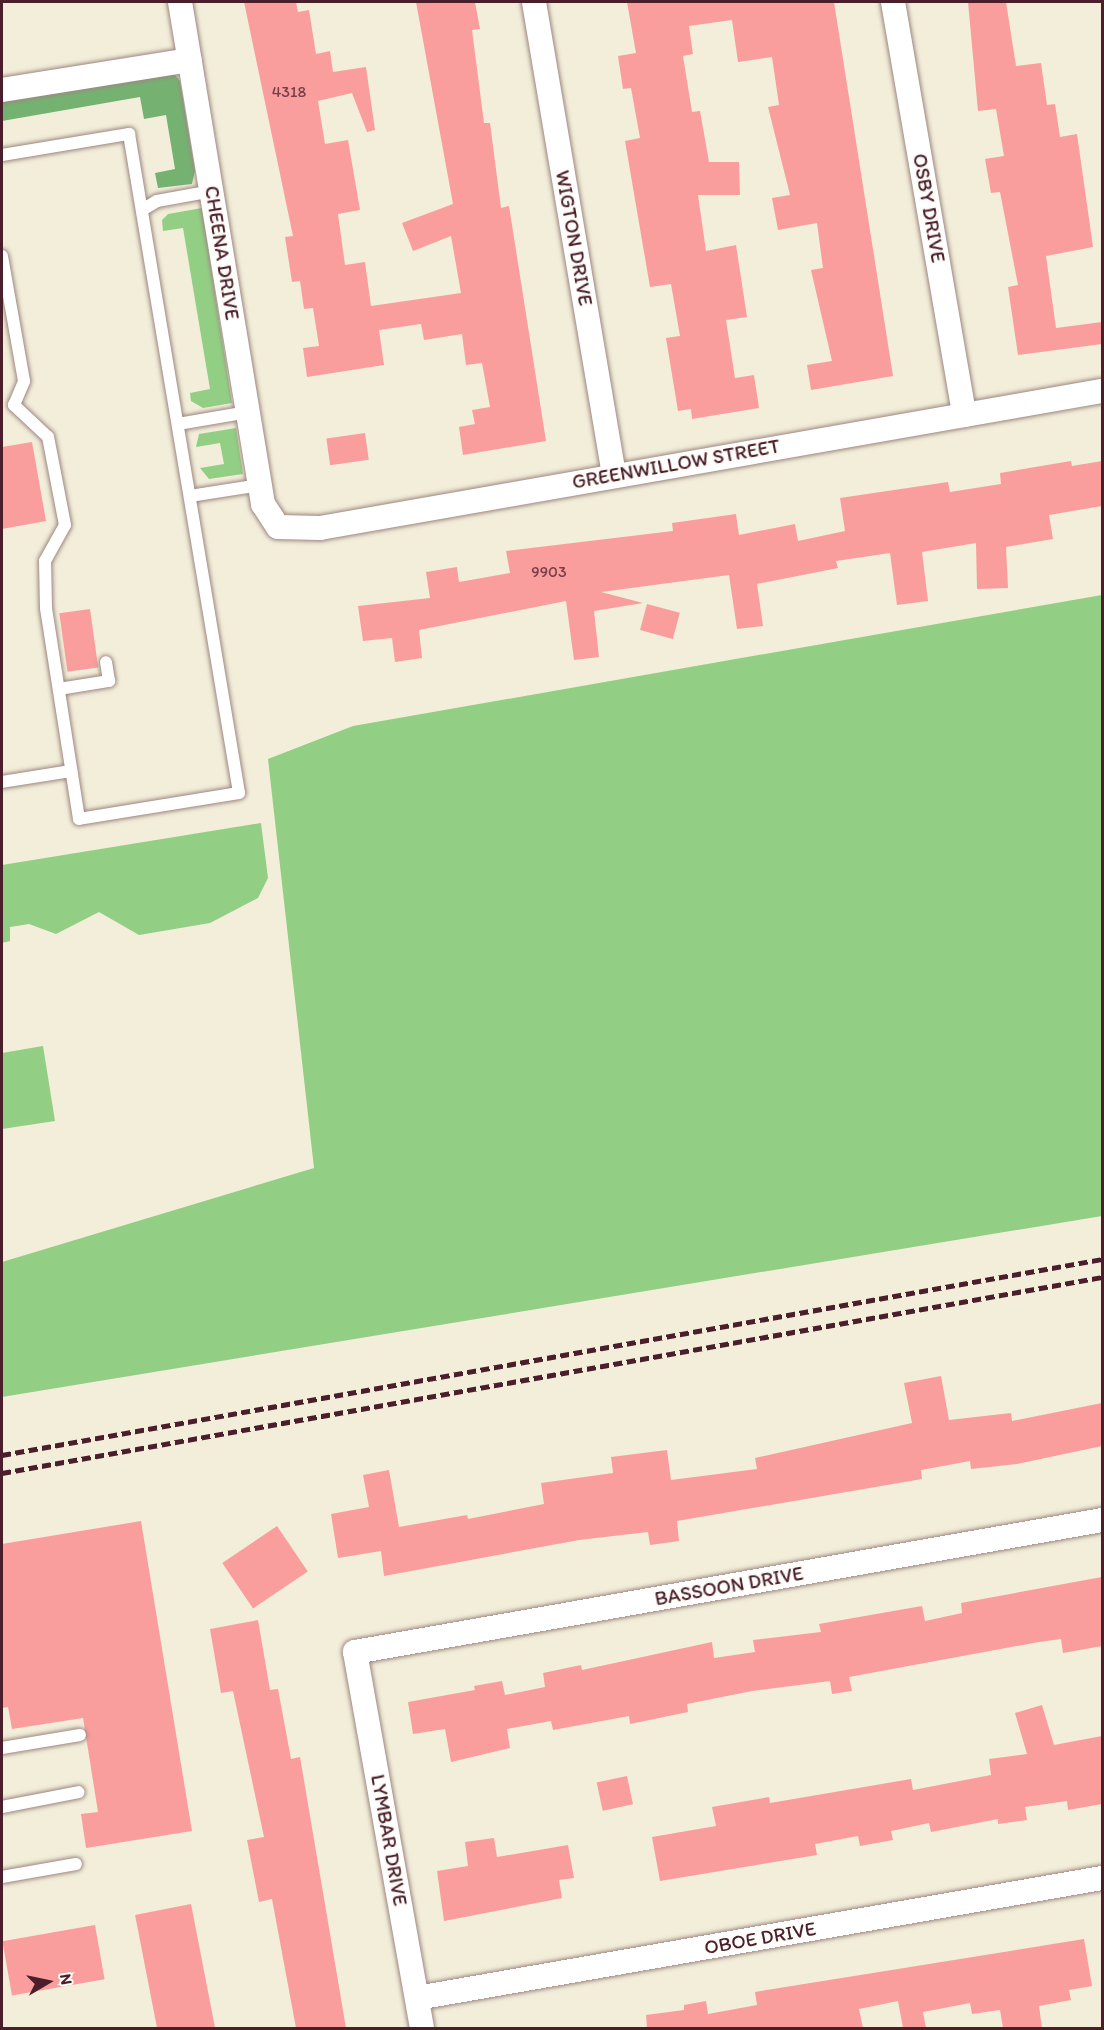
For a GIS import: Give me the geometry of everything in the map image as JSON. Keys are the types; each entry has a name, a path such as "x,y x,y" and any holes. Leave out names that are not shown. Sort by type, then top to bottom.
{"street":[{"name":"CHEENA DRIVE","path":"180,2 261,494"},
{"name":"WIGTON DRIVE","path":"534,2 614,475"},
{"name":"OSBY DRIVE","path":"893,2 964,414"},
{"path":"2,90 190,60"},
{"name":"GREENWILLOW STREET","path":"261,494 278,527 299,531 1102,391"},
{"name":"BASSOON DRIVE","path":"355,1652 1102,1520"},
{"name":"LYMBAR DRIVE","path":"355,1652 422,2028"},
{"name":"OBOE DRIVE","path":"417,1998 1102,1878"}],"lane":[{"path":"2,155 129,134 239,793 79,819 46,608 45,561 64,525 48,437 14,405 24,381 2,256"},
{"path":"142,210 157,201 212,192"},
{"path":"178,424 248,412"},
{"path":"190,496 261,494"},
{"path":"58,689 109,681 106,662"},
{"path":"2,782 71,771"},
{"path":"2,1748 80,1735"},
{"path":"2,1807 79,1792"},
{"path":"2,1877 76,1864"}],"green space":[{"path":"173,72 180,81 195,171 192,184 158,188 155,173 175,169 166,115 144,119 140,97 2,121 2,97"},
{"path":"202,208 232,403 203,408 191,401 190,393 210,389 183,228 163,231 162,220 168,214"},
{"path":"236,428 243,474 209,479 200,468 224,464 220,443 196,447 199,434"},
{"path":"1102,595 1102,1216 2,1397 2,1262 314,1168 268,759 353,726"},
{"path":"261,823 268,878 258,898 210,923 139,935 99,912 56,934 29,924 10,927 10,941 2,943 2,865"},
{"path":"43,1046 55,1121 2,1129 2,1053"}],"building":[{"path":"244,2 296,2 298,12 309,10 316,54 330,51 333,72 366,67 375,130 367,132 352,93 318,101 325,144 348,140 360,210 338,214 345,265 365,262 371,306 461,293 451,236 413,251 402,223 453,204 416,2 475,2 480,29 472,30 484,123 490,123 501,208 509,206 546,441 463,455 459,427 475,424 472,410 490,407 482,363 466,365 462,334 424,340 421,324 379,330 384,365 307,377 303,348 319,346 313,308 304,309 300,281 292,282 285,237 293,236"},
{"path":"627,2 834,2 893,376 811,390 807,365 832,361 811,270 823,268 817,223 778,230 772,198 790,195 768,107 779,105 772,57 738,62 732,20 689,26 693,54 683,56 692,112 700,111 709,162 739,162 740,195 698,195 706,251 736,245 747,317 726,320 735,378 754,375 759,408 692,419 691,409 678,411 666,338 680,336 671,284 650,287 625,141 640,138 631,88 623,89 618,56 636,53"},
{"path":"968,2 1006,2 1016,66 1041,63 1047,105 1055,104 1060,137 1077,134 1093,247 1046,256 1056,328 1102,322 1102,344 1018,355 1008,287 1018,285 1000,192 991,193 985,159 1004,156 996,109 978,111"},
{"path":"365,433 369,460 330,465 326,438"},
{"path":"32,442 46,521 2,529 2,447"},
{"path":"1071,461 1072,466 1102,461 1102,506 1049,515 1053,539 1006,547 1008,588 977,589 976,543 922,552 928,601 897,605 890,553 836,561 838,568 757,584 763,626 737,629 729,575 601,592 643,603 594,611 599,657 574,660 566,601 419,630 422,658 395,662 392,638 363,641 358,606 430,598 426,572 457,567 459,582 510,573 506,551 673,531 672,523 736,514 739,535 795,524 798,541 845,531 840,498 948,482 950,492 1001,484 1000,473"},
{"path":"647,604 680,613 673,639 640,630"},
{"path":"90,609 98,667 68,672 59,613"},
{"path":"941,1376 949,1420 1011,1413 1012,1421 1102,1403 1102,1446 1017,1464 971,1469 970,1461 921,1470 922,1479 677,1521 679,1541 650,1545 648,1532 579,1540 384,1576 381,1551 338,1558 331,1514 369,1507 363,1475 389,1470 399,1527 467,1515 468,1519 544,1504 541,1483 613,1473 611,1457 667,1450 671,1480 757,1469 755,1458 912,1423 904,1383"},
{"path":"141,1521 192,1831 86,1848 81,1814 98,1812 83,1718 12,1729 8,1707 2,1708 2,1544"},
{"path":"277,1526 308,1572 253,1609 222,1563"},
{"path":"1102,1577 1102,1646 1063,1653 1061,1639 1039,1642 849,1677 852,1691 832,1694 830,1681 752,1691 687,1704 688,1712 630,1724 629,1716 553,1730 551,1721 507,1729 510,1748 451,1762 445,1729 413,1734 408,1702 475,1690 474,1686 502,1681 505,1695 545,1687 543,1673 581,1665 582,1670 712,1642 714,1658 755,1652 753,1640 821,1632 819,1624 922,1606 925,1621 962,1613 961,1603"},
{"path":"258,1620 270,1690 278,1689 291,1759 300,1757 346,2028 296,2028 272,1899 259,1902 247,1840 264,1837 233,1691 221,1693 210,1629"},
{"path":"1042,1705 1054,1745 1102,1736 1102,1804 1068,1810 1067,1801 1025,1807 1027,1820 998,1824 998,1819 931,1832 929,1823 891,1831 893,1840 860,1846 858,1836 815,1844 817,1855 660,1881 652,1837 716,1826 712,1807 769,1797 770,1803 911,1779 913,1790 991,1775 989,1759 1027,1754 1015,1713"},
{"path":"627,1776 633,1804 603,1811 597,1782"},
{"path":"494,1838 497,1857 568,1845 574,1878 559,1880 562,1898 444,1921 437,1871 468,1866 465,1842"},
{"path":"191,1904 215,2028 157,2028 135,1915"},
{"path":"95,1925 105,1979 12,1995 2,1941"},
{"path":"1084,1939 1092,1986 1069,1990 1071,2000 1039,2006 1042,2028 1003,2028 1000,2010 972,2014 970,2003 923,2012 926,2028 903,2028 898,2001 859,2009 863,2028 647,2028 646,2015 684,2010 684,2005 706,2001 708,2014 757,2005 755,1992"}],"railway":[{"path":"2,1455 1102,1259"},
{"path":"2,1473 1102,1277"}]}
